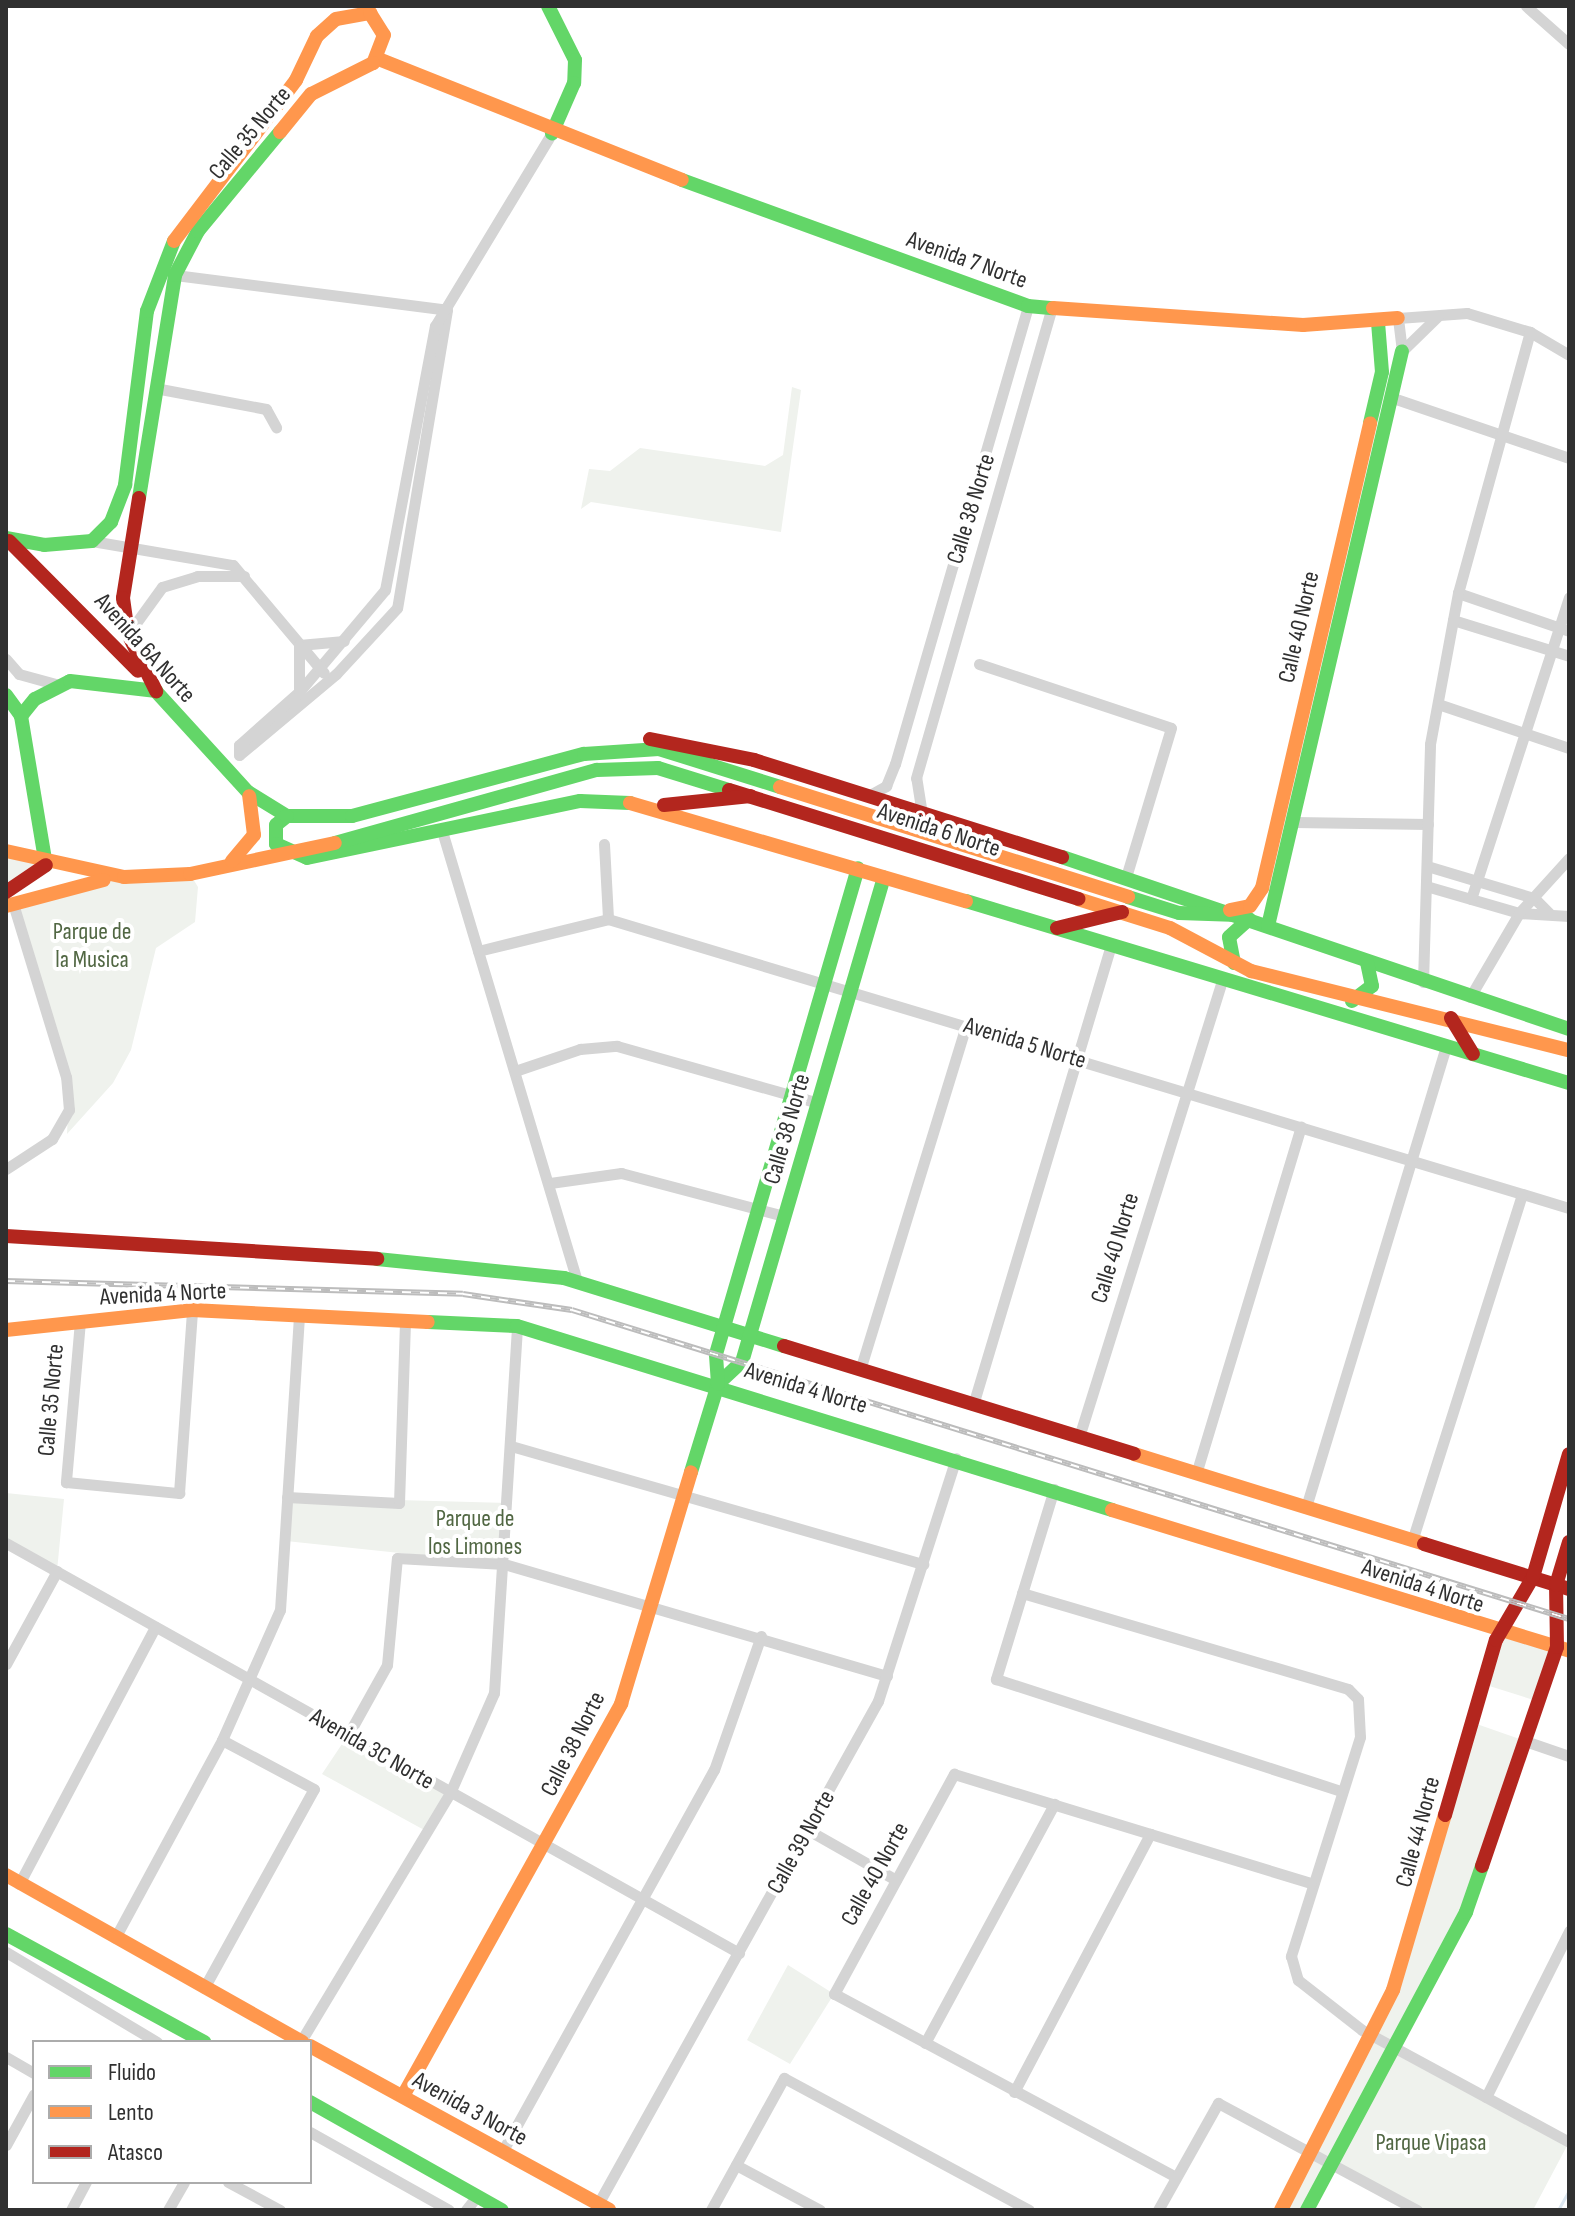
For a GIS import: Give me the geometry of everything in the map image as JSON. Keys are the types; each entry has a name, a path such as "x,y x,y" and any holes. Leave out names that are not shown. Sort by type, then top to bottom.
{"main road":[{"path":"548,6 575,60 574,83 552,133"},
{"name":"Calle 35 Norte","path":"92,541 122,499 147,311 183,220 296,80 330,23 370,13 384,35 376,58 311,94 198,231 175,275 123,598 128,634 156,691"},
{"name":"Avenida 7 Norte","path":"376,58 552,133 1028,306 1303,325 1378,322 1398,318"},
{"name":"Calle 40 Norte","path":"1218,908 1247,908 1262,888 1382,372 1378,322"},
{"name":"Calle 40 Norte","path":"1268,926 1402,351"},
{"path":"6,538 44,545 92,541"},
{"name":"Avenida 6A Norte","path":"6,538 156,691 248,792"},
{"path":"21,716 59,685 100,679 156,691"},
{"path":"6,695 21,716 46,865 8,900"},
{"name":"Avenida 6 Norte","path":"287,816 366,813 584,754 624,740 669,741 868,796 1126,877 1423,982 1569,1029"},
{"name":"Avenida 6 Norte","path":"584,754 681,753 1179,913 1244,917"},
{"name":"Avenida 6 Norte","path":"6,851 46,865 124,877 217,867 393,831 612,769 668,770 761,795 1122,912 1234,963 1352,1001 1451,1018 1569,1050"},
{"path":"248,792 287,816 274,838 287,853"},
{"path":"217,867 251,842 256,821 248,792"},
{"path":"656,806 761,795"},
{"name":"Avenida 6 Norte","path":"287,853 324,857 580,801 656,806 1569,1083"},
{"path":"393,831 411,837"},
{"name":"Calle 38 Norte","path":"403,2096 621,1704 718,1384 724,1328 858,868"},
{"path":"8,900 65,885 124,877"},
{"name":"Calle 38 Norte","path":"718,1384 742,1362 884,877"},
{"path":"1057,928 1122,912"},
{"path":"1234,963 1229,937 1244,917"},
{"path":"1352,1001 1372,986 1367,962"},
{"path":"1451,1018 1473,1054"},
{"name":"Avenida 4 Norte","path":"6,1236 479,1265 578,1283 1563,1587"},
{"name":"Avenida 4 Norte","path":"6,1330 192,1310 517,1326 718,1384 1500,1633 1563,1649"},
{"name":"Calle 44 Norte","path":"1281,2210 1373,2036 1420,1908 1500,1633 1533,1577 1569,1454"},
{"path":"1307,2210 1466,1912 1563,1649 1563,1587 1569,1542"},
{"path":"12,1879 297,2040"},
{"path":"8,1947 200,2040"},
{"name":"Avenida 3 Norte","path":"312,2047 604,2207"},
{"path":"312,2103 502,2210"}],"street":[{"path":"1526,6 1569,44"},
{"path":"447,310 404,591 386,621 330,679 239,755 239,745 299,692 347,640 391,572 430,351 447,310 552,133"},
{"path":"175,275 447,310"},
{"name":"Calle 38 Norte","path":"868,796 890,779 1028,306"},
{"name":"Calle 38 Norte","path":"922,814 916,778 1051,309"},
{"path":"1402,351 1444,312"},
{"name":"Avenida 7 Norte","path":"1398,318 1444,312 1530,332 1569,355"},
{"name":"Calle 40 Norte","path":"1398,318 1402,351"},
{"path":"1423,982 1428,824 1438,704 1458,593 1530,332"},
{"path":"155,388 266,409 276,427"},
{"path":"1393,398 1569,458"},
{"path":"92,541 133,543 225,561 244,576 330,679"},
{"path":"128,634 162,587 197,576 244,576"},
{"path":"1458,593 1564,629"},
{"path":"944,598 950,611 964,608"},
{"path":"1471,899 1552,651 1564,629 1569,598"},
{"path":"936,625 950,617 957,631"},
{"path":"1453,620 1569,656"},
{"path":"299,645 347,640"},
{"path":"299,645 299,692"},
{"path":"6,659 19,674 59,685"},
{"path":"979,664 1171,728 1126,877"},
{"path":"1438,704 1569,748"},
{"path":"1294,822 1428,824"},
{"path":"442,831 578,1283"},
{"path":"604,844 608,919"},
{"path":"1470,997 1519,913 1569,858"},
{"path":"1427,866 1534,898 1549,913"},
{"path":"1426,886 1519,913 1569,916"},
{"path":"6,1169 62,1126 66,1077 8,900"},
{"name":"Avenida 5 Norte","path":"478,951 608,919 825,981 1569,1208"},
{"path":"973,1405 1111,946"},
{"name":"Calle 40 Norte","path":"1079,1437 1222,980"},
{"path":"860,1370 966,1026"},
{"path":"515,1071 580,1049 617,1046 818,1103"},
{"path":"1306,1507 1446,1046"},
{"path":"1196,1474 1301,1126"},
{"path":"550,1183 621,1173 784,1216"},
{"path":"1412,1541 1522,1194"},
{"name":"Calle 35 Norte","path":"80,1321 66,1482 179,1493 192,1310"},
{"path":"115,1938 222,1740 280,1610 299,1315"},
{"path":"287,1497 395,1502 405,1319"},
{"path":"302,2040 450,1793 494,1693 517,1326"},
{"path":"511,1446 686,1492 923,1564"},
{"name":"Calle 39 Norte","path":"604,2207 808,1830 887,1676 956,1458"},
{"path":"1054,1489 996,1679 1340,1791"},
{"name":"Avenida 3C Norte","path":"6,1543 739,1953"},
{"path":"348,1735 387,1665 399,1558 504,1564 653,1602 887,1676"},
{"path":"6,1664 57,1571"},
{"path":"1022,1593 1348,1689 1363,1710 1291,1956 1298,1980 1373,2036 1568,2143"},
{"path":"12,1879 155,1627"},
{"path":"502,2152 714,1770 761,1636"},
{"path":"204,1988 314,1789 222,1740"},
{"path":"1528,1742 1569,1756"},
{"name":"Calle 40 Norte","path":"925,2043 834,1994 954,1774 1054,1804"},
{"path":"1176,2177 925,2043 1054,1804 1311,1883"},
{"path":"808,1830 896,1880"},
{"path":"1014,2092 1150,1834"},
{"path":"1486,2097 1569,1931"},
{"path":"8,1947 154,2040"},
{"path":"6,2057 32,2072"},
{"path":"711,2210 784,2078 1029,2210"},
{"path":"6,2145 32,2098"},
{"path":"1158,2210 1218,2103 1417,2210"},
{"path":"312,2133 449,2210"},
{"path":"736,2165 820,2210"},
{"path":"71,2210 85,2184"},
{"path":"168,2210 183,2184"},
{"path":"231,2184 274,2209"},
{"path":"466,2210 477,2196"}],"green space":[{"path":"792,387 801,390 781,532 591,502 581,509 589,469 610,471 640,448 765,466 783,455"},
{"path":"6,851 46,865 6,892"},
{"name":"Parque de la Musica","path":"190,874 198,887 195,922 156,948 131,1050 113,1083 67,1134 69,1093 13,904 65,885"},
{"path":"6,1493 64,1499 57,1571 6,1543"},
{"name":"Parque de los Limones","path":"287,1497 508,1503 504,1564 286,1541"},
{"path":"1500,1633 1557,1647 1540,1702 1483,1684"},
{"name":"Parque Vipasa","path":"1471,1722 1528,1742 1466,1912 1395,2048 1568,2144 1533,2210 1417,2210 1333,2165 1307,2210 1281,2210 1368,2048"},
{"path":"348,1735 450,1793 426,1831 322,1774"},
{"path":"788,1965 834,1994 790,2064 747,2040"}],"waterway":[{"path":"1558,2210 1569,2190"}],"railway":[{"path":"6,1281 463,1294 572,1310 1569,1619"}],"traffic: fast":[{"path":"548,6 575,60 574,83 552,133"},
{"path":"139,498 175,275 198,231 280,132"},
{"path":"682,180 1028,306 1053,308"},
{"path":"6,538 44,545 92,541 111,522 125,485 147,311 174,241"},
{"path":"1370,423 1382,372 1378,322"},
{"path":"1268,926 1402,351"},
{"path":"21,716 35,699 70,681 156,691"},
{"path":"152,687 248,792 287,816 352,816 584,754 659,749 780,787"},
{"path":"6,695 21,716 46,865"},
{"path":"335,843 597,770 658,768 729,790"},
{"path":"287,816 276,825 276,844 307,858 580,801 630,803"},
{"path":"1062,857 1569,1029"},
{"path":"691,1472 718,1384 716,1354 858,868"},
{"path":"718,1384 742,1362 884,877"},
{"path":"1128,897 1179,913 1238,915"},
{"path":"966,901 1569,1083"},
{"path":"1234,963 1229,937 1249,919"},
{"path":"1352,1001 1372,986 1367,962"},
{"path":"377,1259 564,1278 784,1346"},
{"path":"428,1322 517,1326 1112,1510"},
{"path":"1307,2210 1466,1912 1482,1866"},
{"path":"6,1934 200,2040"},
{"path":"312,2103 502,2210"}],"traffic: slow":[{"path":"174,241 296,80 317,36 336,19 370,13 384,35 373,63 311,94 280,132"},
{"path":"376,58 682,180"},
{"path":"1053,308 1303,325 1398,318"},
{"path":"1230,910 1250,906 1262,888 1370,423"},
{"path":"780,787 1128,897"},
{"path":"232,861 254,835 249,796"},
{"path":"630,803 966,901"},
{"path":"6,851 124,877 190,874 335,843"},
{"path":"6,906 104,880"},
{"path":"1078,899 1170,928 1251,971 1569,1050"},
{"path":"6,1330 192,1310 428,1322"},
{"path":"1134,1454 1424,1544"},
{"path":"403,2096 621,1704 691,1472"},
{"path":"1112,1510 1569,1651"},
{"path":"1281,2210 1393,1990 1445,1815"},
{"path":"6,1875 298,2040"},
{"path":"312,2047 609,2210"}],"traffic: jam":[{"path":"139,498 123,598 128,634 156,691"},
{"path":"9,541 138,671"},
{"path":"650,739 754,760 1062,857"},
{"path":"729,790 1078,899"},
{"path":"664,805 751,796"},
{"path":"6,892 46,865"},
{"path":"1057,928 1122,912"},
{"path":"1451,1018 1473,1054"},
{"path":"6,1236 377,1259"},
{"path":"784,1346 1134,1454"},
{"path":"1445,1815 1496,1640 1533,1577 1569,1454"},
{"path":"1482,1866 1557,1647 1556,1585 1569,1542"},
{"path":"1424,1544 1569,1589"}]}
